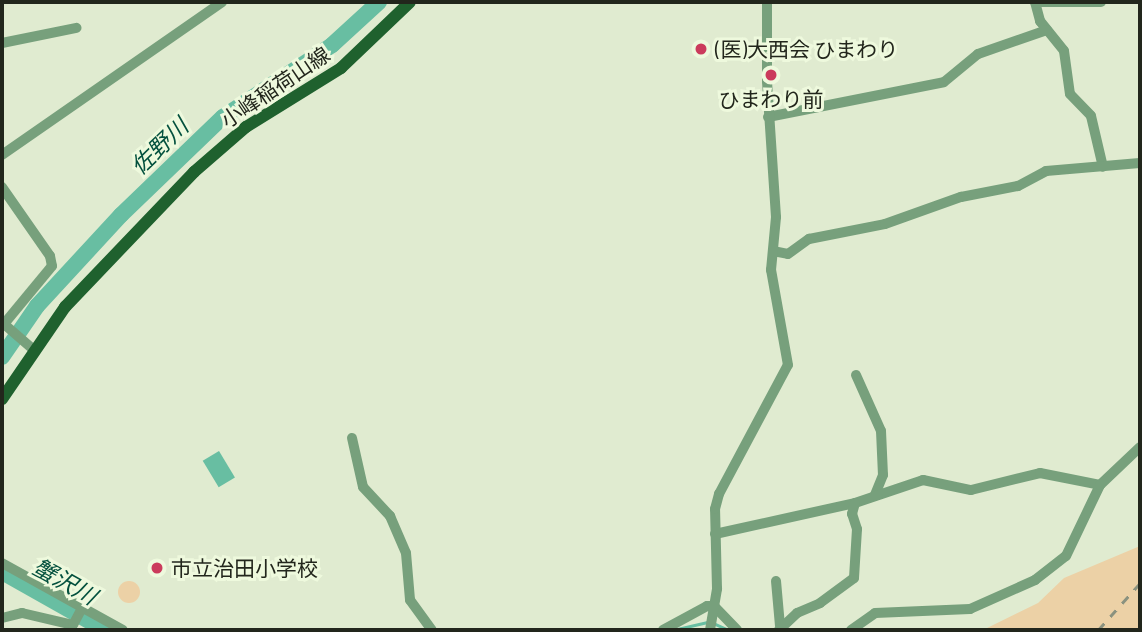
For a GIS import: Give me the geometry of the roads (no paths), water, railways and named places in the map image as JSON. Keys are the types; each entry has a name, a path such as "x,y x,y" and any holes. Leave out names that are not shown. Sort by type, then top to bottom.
{"main road":[{"name":"小峰稲荷山線","path":"2,399 31,346 219,149 341,68 410,2"}],"street":[{"path":"2,155 222,2"},
{"path":"710,630 714,611 715,534 719,494 788,365 772,281 776,217 768,117 767,2"},
{"path":"1101,2 1035,2 1046,30 1064,51 1070,94 1091,116 1103,167"},
{"path":"2,43 76,27"},
{"path":"768,117 944,82 978,54 1046,30"},
{"path":"773,251 788,254 809,239 885,225 961,197 1018,186 1046,171 1140,163"},
{"path":"2,187 50,256 52,266 4,325 31,346"},
{"path":"856,375 881,431 883,475 875,495"},
{"path":"352,438 363,486 390,516 406,553 410,600 432,630"},
{"path":"851,630 875,613 970,609 1035,580 1069,551 1100,485 1140,447"},
{"path":"715,534 855,503 923,480 971,490 1040,473 1100,485"},
{"path":"776,581 780,628 854,578 857,529 852,514 855,503"},
{"path":"2,564 79,613 123,630"},
{"path":"663,630 714,611"},
{"path":"714,611 737,630"},
{"path":"2,618 22,613 73,625 79,613"}],"waterway":[{"name":"佐野川","path":"2,357 37,306 121,215 223,117 332,45 379,2"},
{"name":"蟹沢川","path":"2,572 105,630"},
{"path":"673,630 707,622"},
{"path":"713,623 729,630"}],"railway":[{"path":"1098,630 1140,583"}],"place":[{"name":"(医)大西会 ひまわり","path":"701,49"},
{"name":"ひまわり前","path":"771,75"},
{"name":"市立治田小学校","path":"157,568"}]}
